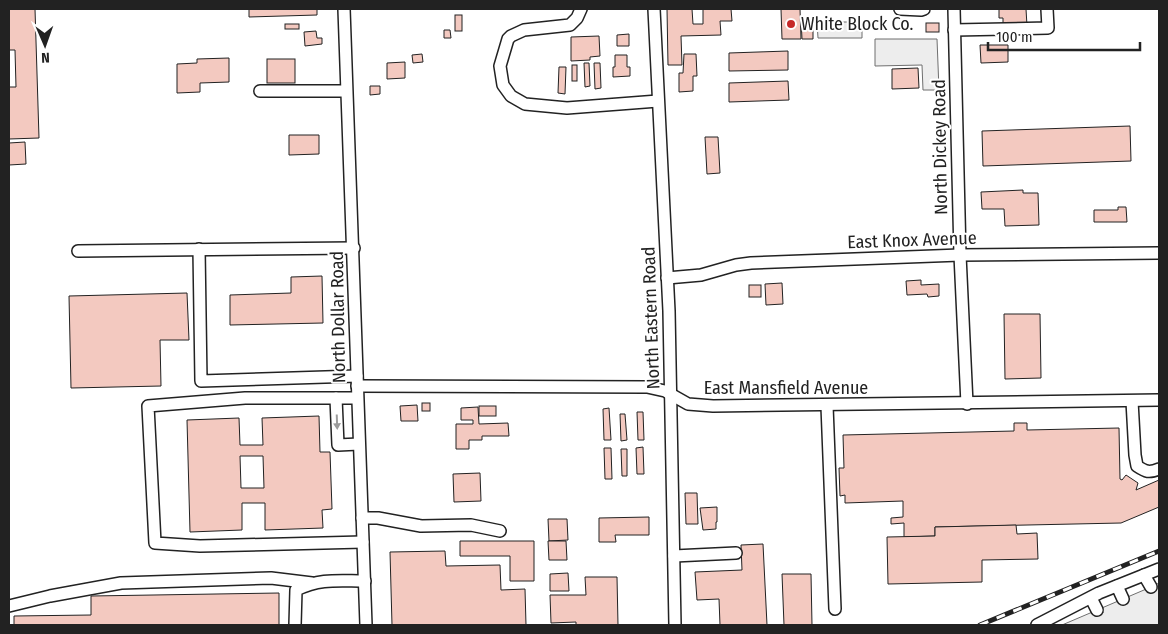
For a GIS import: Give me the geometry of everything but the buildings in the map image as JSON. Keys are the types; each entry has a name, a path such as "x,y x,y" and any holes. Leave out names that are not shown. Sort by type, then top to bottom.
{"street":[{"name":"North Dollar Road","path":"344,9 366,625"},
{"path":"580,9 577,18 570,25 524,30 508,39 500,66 502,85 511,96 525,104 567,108 658,101"},
{"name":"North Eastern Road","path":"654,9 671,395 675,625"},
{"path":"900,9 924,9"},
{"name":"North Dickey Road","path":"954,9 966,404"},
{"path":"954,30 1048,28 1047,9"},
{"path":"260,91 346,91"},
{"path":"78,251 354,248"},
{"name":"East Mansfield Avenue","path":"199,249 201,382 357,381 648,387 660,389 685,403 698,406 827,406 1159,400"},
{"name":"East Knox Avenue","path":"667,278 701,276 744,264 960,255 1159,253"},
{"path":"358,398 244,398 148,406 155,543 200,546 363,542"},
{"path":"336,398 338,445 359,444"},
{"path":"1132,401 1134,455 1137,466 1146,472 1159,469"},
{"path":"827,406 835,609"},
{"path":"362,518 378,518 421,526 471,525 500,531"},
{"path":"674,556 736,553"},
{"path":"1037,625 1068,616 1091,598 1159,569"},
{"path":"1144,575 1151,587"},
{"path":"9,606 50,596 121,583 271,578 312,583 332,581 365,582"},
{"path":"295,625 296,590 312,583"},
{"path":"1117,586 1123,599"},
{"path":"1091,598 1097,610"}],"shaded area":[{"path":"817,22 862,22 862,38 818,38"},
{"path":"875,39 937,39 939,90 923,90 922,65 875,66"},
{"path":"1159,583 1159,625 1062,625 1151,587"}],"railway":[{"path":"980,625 1159,551"}],"place":[{"name":"White Block Co.","path":"791,24"}]}
